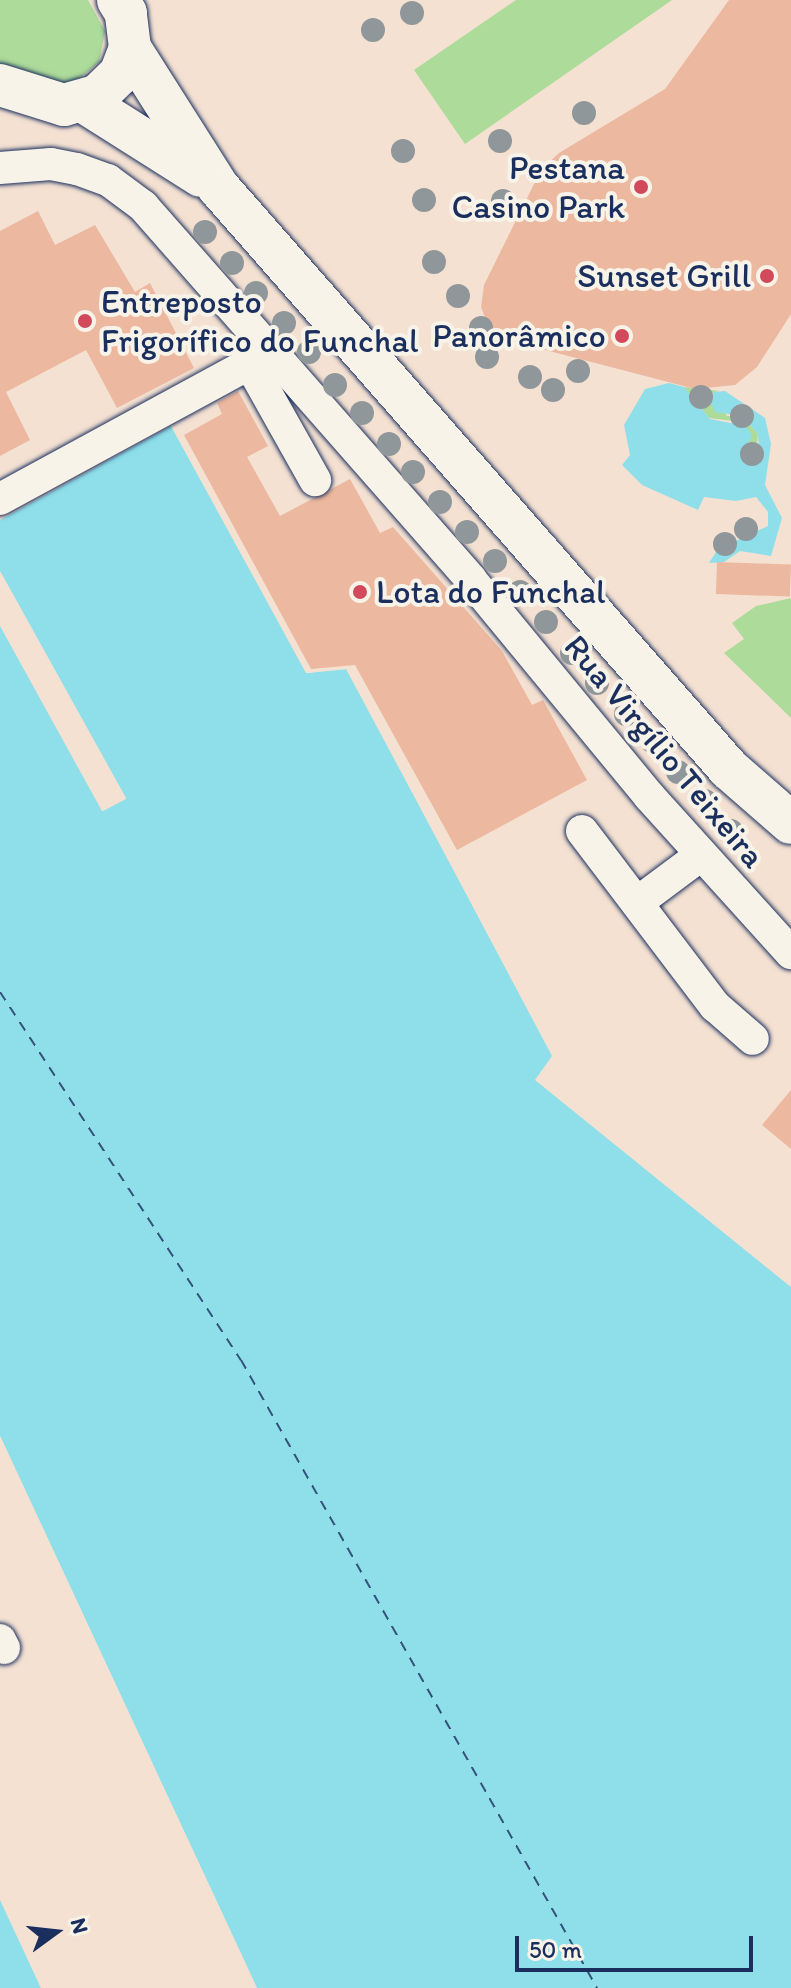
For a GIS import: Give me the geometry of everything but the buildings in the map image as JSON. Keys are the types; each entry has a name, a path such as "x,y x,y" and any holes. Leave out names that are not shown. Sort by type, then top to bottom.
{"main road":[{"path":"118,0 128,22 130,48 219,188 729,769 791,823"},
{"path":"0,85 46,102 84,102 108,88 130,48"},
{"path":"84,102 219,188"}],"lane":[{"name":"Rua Virgílio Teixeira","path":"0,168 51,164 108,180 143,206 265,365 471,580 701,855 791,953"},
{"path":"0,499 243,367 265,365 315,480"},
{"path":"582,831 715,1006 753,1039"},
{"path":"638,902 701,855"}],"green space":[{"path":"0,0 88,0 105,31 99,62 74,83 51,84 0,63"},
{"path":"516,0 672,0 465,144 414,70"},
{"path":"684,387 720,391 714,392 727,416 742,416 758,434 756,457 745,458 751,445 733,421 709,418"},
{"path":"791,598 791,718 724,653 744,639 732,623 756,606"}],"water":[{"path":"669,383 684,387 710,419 746,426 752,436 744,451 748,461 759,451 758,434 742,416 715,412 710,399 714,392 725,391 765,418 771,444 765,485 782,518 771,556 740,551 724,562 709,563 718,549 768,526 768,512 756,497 736,501 704,497 698,510 642,485 622,465 630,455 624,425 645,389"},
{"path":"171,426 306,673 346,669 553,1056 536,1080 791,1287 791,1988 257,1988 0,1436 0,626 102,811 126,798 0,571 0,520"},
{"path":"0,1900 41,1988 0,1988"}],"pier":[{"path":"169,422 309,669 350,667 556,1055 541,1079 791,1287 535,1080 552,1056 347,669 307,673 171,426 0,520"},
{"path":"0,571 126,799 103,811 0,622 104,806 120,797"},
{"path":"0,1436 257,1988 0,1446"},
{"path":"0,1896 4,1898 45,1988 41,1988"}],"ferry route":[{"path":"0,992 241,1360 597,1988"}],"place":[{"name":"Pestana Casino Park","path":"641,187"},
{"name":"Sunset Grill","path":"767,276"},
{"name":"Entreposto Frigorífico do Funchal","path":"85,321"},
{"name":"Panorâmico","path":"622,336"},
{"name":"Lota do Funchal","path":"360,592"}]}
